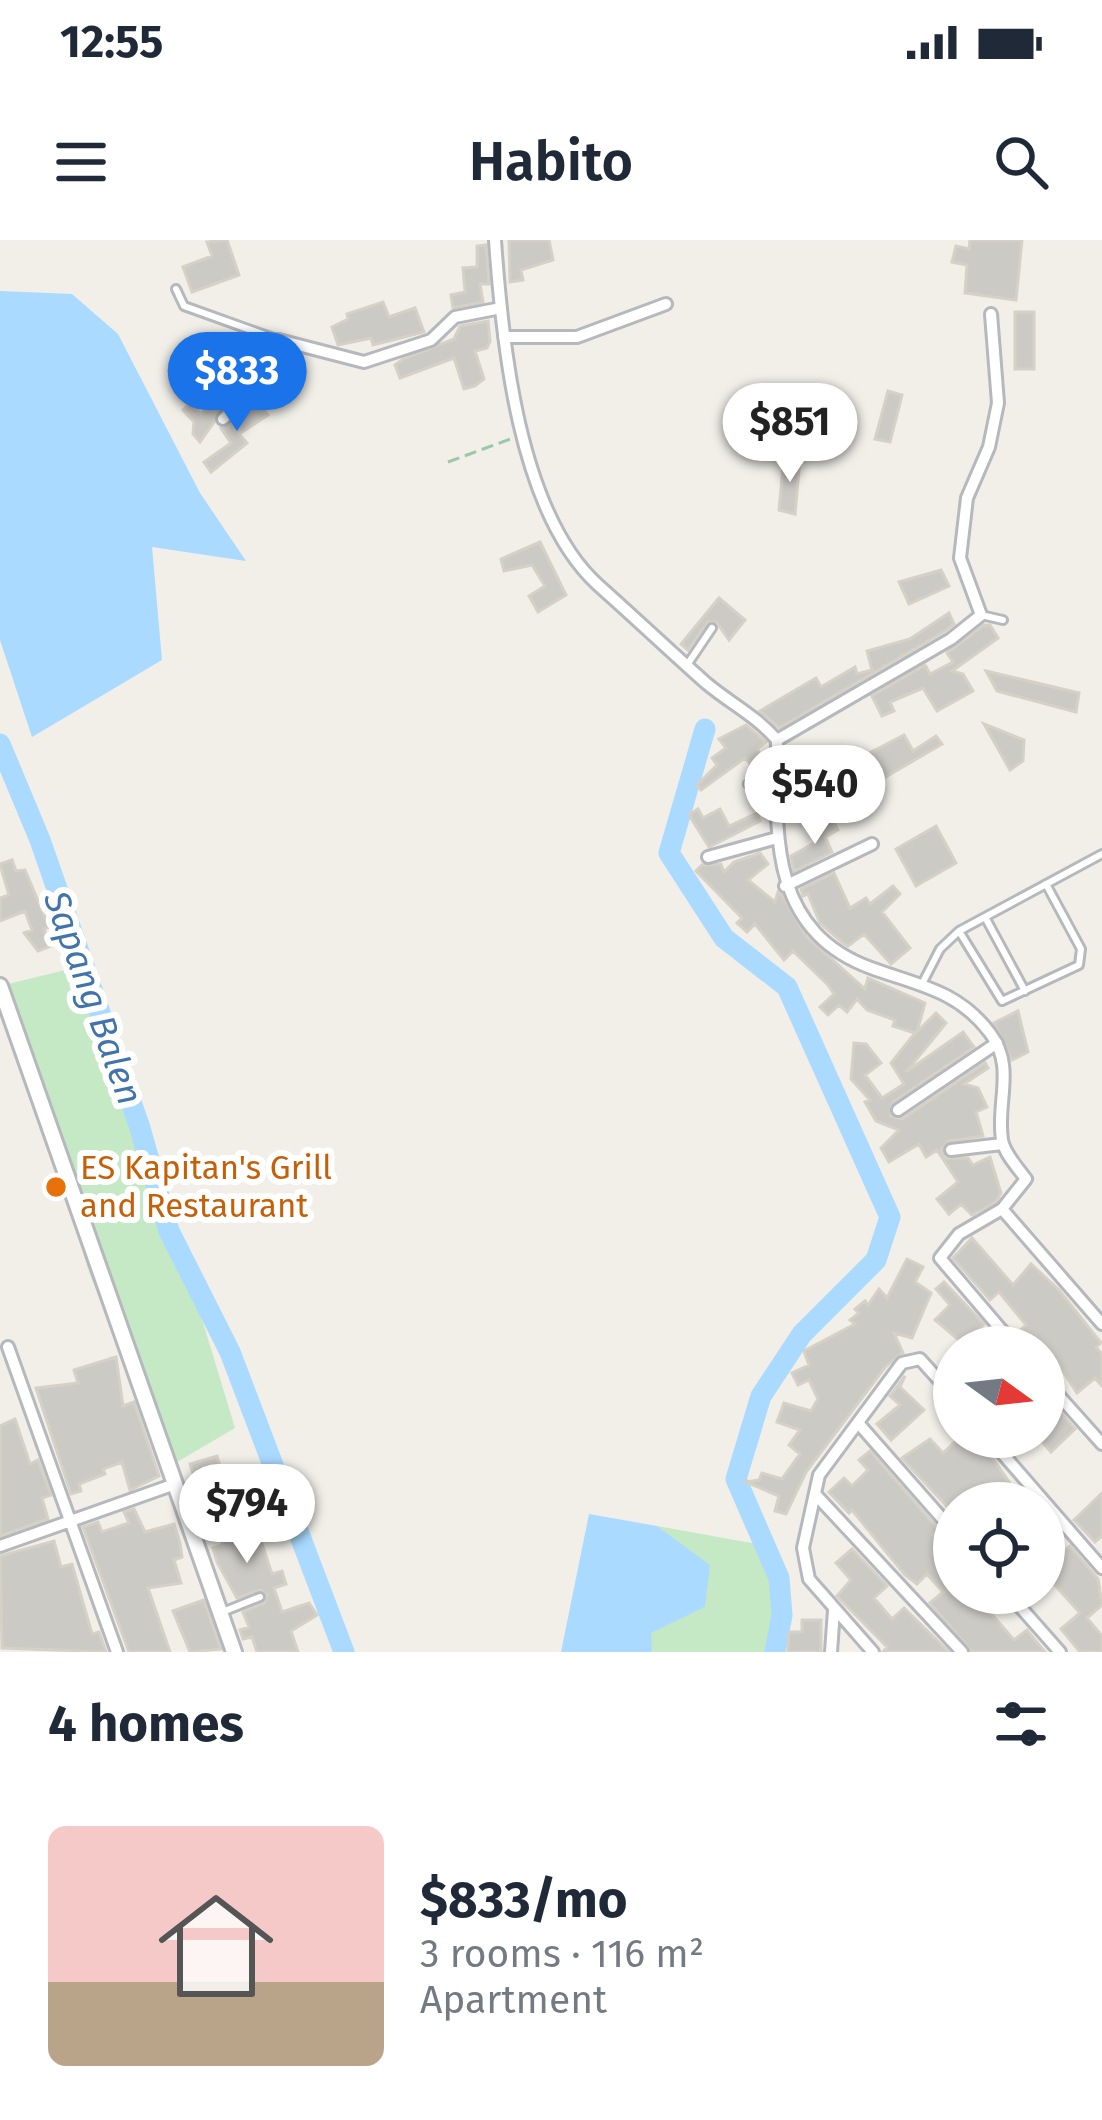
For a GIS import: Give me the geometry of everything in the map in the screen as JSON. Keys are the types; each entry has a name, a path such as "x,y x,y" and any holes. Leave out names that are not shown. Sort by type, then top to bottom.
{"street":[{"path":"495,240 512,408 557,524 582,568 687,665 754,714 777,740 777,838 785,886 824,940 872,969 923,982 970,1011 997,1043 1006,1076 1002,1144 1026,1179 1002,1209 959,1234 940,1258 998,1326"},
{"path":"504,337 577,337 665,304"},
{"path":"223,419 254,388 279,340 364,362 431,340 455,317 502,308"},
{"path":"777,740 951,639 981,615 960,558 968,498 989,447 998,403 992,314"},
{"path":"708,856 777,838"},
{"path":"785,886 872,844"},
{"path":"0,986 234,1652"},
{"path":"898,1110 997,1043"},
{"path":"951,1150 1002,1144"},
{"path":"1002,1209 1102,1324"},
{"path":"8,1347 117,1652"},
{"path":"873,1652 809,1579 803,1548 818,1475 892,1372 920,1358 933,1373"},
{"path":"1065,1403 1102,1444"},
{"path":"859,1424 933,1508"},
{"path":"1006,1458 1102,1568"},
{"path":"0,1546 175,1484"},
{"path":"816,1495 962,1652"},
{"path":"831,1652 834,1610"},
{"path":"1027,1614 1060,1652"}],"lane":[{"path":"176,290 184,306 279,340"},
{"path":"981,615 1003,620"},
{"path":"687,665 712,628"},
{"path":"748,784 776,776"},
{"path":"923,982 940,949 958,931 1102,854"},
{"path":"958,931 997,999 1008,1001 1083,959 1046,884"},
{"path":"985,917 1025,991"},
{"path":"220,1612 260,1597"}],"path":[{"path":"448,462 520,436"}],"green space":[{"path":"94,963 235,1428 165,1469 89,1272 0,986"},
{"path":"657,1526 757,1544 772,1590 773,1652 652,1652 650,1633 705,1607 709,1565"}],"water":[{"path":"0,291 72,294 118,334 200,493 246,561 152,547 162,660 32,737 0,640"},
{"path":"589,1514 657,1526 710,1565 705,1607 651,1633 652,1652 561,1652"}],"building":[{"path":"227,240 239,275 192,292 183,267 212,256 207,242"},
{"path":"509,240 549,240 553,260 521,270 523,280 510,282"},
{"path":"970,240 1022,240 1016,300 965,293 967,265 952,262 956,246 969,249"},
{"path":"486,245 489,284 480,284 483,302 453,308 451,295 465,292 463,268 477,267 477,246"},
{"path":"383,302 389,317 415,308 424,332 373,345 371,338 338,345 332,327 348,319 347,314"},
{"path":"1015,312 1034,312 1034,369 1015,369"},
{"path":"488,321 487,348 475,351 484,379 475,386 464,389 454,358 400,378 395,365 403,359 454,339 460,326"},
{"path":"226,388 233,395 200,442 193,434 194,422 183,410 190,403 201,414"},
{"path":"888,391 902,395 890,442 875,439"},
{"path":"256,401 268,415 239,434 247,443 211,472 204,462 231,443 221,428"},
{"path":"784,456 800,459 795,514 779,510"},
{"path":"540,542 566,595 538,612 529,596 545,586 532,565 504,571 501,559"},
{"path":"941,570 949,586 909,604 899,582"},
{"path":"719,598 745,620 729,640 717,623 708,622 688,650 681,644"},
{"path":"949,613 954,624 945,631 779,728 760,711 816,678 821,687 855,667 857,674 872,670 867,651 910,639"},
{"path":"990,625 998,638 952,671 963,674 973,691 937,711 923,688 890,702 894,711 882,716 872,696 925,665 930,674 953,662 947,653"},
{"path":"986,671 1079,693 1076,712 997,691"},
{"path":"984,724 1024,740 1023,761 1010,770"},
{"path":"746,725 766,742 757,749 767,765 759,773 745,758 701,790 697,785 717,765 712,758 726,748 719,739"},
{"path":"904,735 913,751 936,736 942,744 860,792 855,783 873,774 864,756"},
{"path":"698,809 703,818 720,809 729,826 757,813 760,821 709,847 689,815"},
{"path":"832,819 838,830 825,837 832,852 794,871 791,856 816,842 812,831"},
{"path":"936,826 956,863 916,886 896,849"},
{"path":"760,853 768,864 748,880 775,902 778,892 782,895 806,936 865,989 868,978 925,1003 917,1032 936,1013 946,1023 906,1072 963,1032 974,1047 893,1102 891,1116 902,1119 985,1063 988,1068 964,1084 978,1088 987,1107 976,1112 983,1136 949,1141 941,1150 946,1158 968,1158 973,1165 990,1157 1001,1193 996,1202 972,1215 961,1204 949,1214 937,1199 958,1182 937,1150 926,1157 919,1144 889,1162 881,1148 899,1130 876,1121 865,1102 870,1100 851,1079 854,1043 866,1044 881,1063 865,1075 882,1098 904,1084 891,1063 915,1033 893,1026 895,1020 867,1010 857,999 847,1012 839,1005 828,1015 820,1007 834,994 828,985 793,951 784,960 755,924 747,932 737,923 742,918 696,871 702,865 721,864 724,872 734,862"},
{"path":"12,860 16,871 25,870 49,927 44,929 51,946 38,951 24,933 32,930 25,911 0,921 0,898 9,895 0,864"},
{"path":"834,873 850,908 866,898 870,904 893,886 900,894 882,912 910,948 891,964 864,934 848,946 843,943 820,923 808,894 803,896 801,889"},
{"path":"1018,1011 1028,1052 1012,1060 994,1023"},
{"path":"972,1238 1013,1285 1031,1264 1059,1290 1101,1343 1096,1347 1102,1354 1102,1386 1095,1378 1077,1393 1065,1374 1065,1326 1025,1326 999,1292 990,1300 953,1258"},
{"path":"907,1259 923,1267 915,1282 931,1293 912,1338 894,1333 903,1353 886,1366 806,1472 786,1514 775,1511 779,1496 746,1482 759,1480 762,1473 782,1479 800,1454 789,1445 800,1430 777,1422 784,1403 811,1411 818,1399 809,1380 798,1385 792,1373 809,1365 804,1351 855,1324 850,1320 859,1313 855,1309 865,1301 868,1305 879,1289 887,1298"},
{"path":"944,1282 984,1324 942,1326 935,1320 950,1305 936,1289"},
{"path":"116,1357 123,1406 134,1402 159,1476 130,1490 122,1462 79,1484 81,1491 71,1494 36,1388 78,1383 74,1370"},
{"path":"905,1376 900,1387 924,1410 891,1440 877,1424 900,1405 890,1396"},
{"path":"1065,1418 1075,1429 1065,1439"},
{"path":"15,1419 30,1464 38,1460 51,1495 42,1498 48,1519 0,1536 0,1426"},
{"path":"930,1439 933,1458 992,1458 1009,1482 933,1482 933,1491 902,1458"},
{"path":"870,1451 933,1523 933,1581 927,1574 917,1584 905,1575 852,1510 849,1513 829,1492 844,1478 852,1486 868,1470 859,1460"},
{"path":"217,1456 230,1501 240,1497 246,1513 233,1518 241,1543 260,1538 272,1574 282,1571 286,1584 274,1588 282,1612 309,1603 317,1615 291,1631 298,1652 257,1652 252,1637 243,1639 240,1630 249,1627 243,1612 264,1603 267,1595 260,1590 237,1598 217,1562 213,1548 223,1545 216,1525 210,1527 190,1464"},
{"path":"1102,1493 1102,1536 1095,1542 1074,1520"},
{"path":"134,1509 145,1532 174,1524 180,1543 182,1557 174,1560 181,1583 148,1588 170,1652 129,1652 83,1527 98,1522 102,1532 129,1523 124,1512"},
{"path":"54,1541 61,1567 72,1564 92,1634 99,1632 106,1652 2,1648 0,1556"},
{"path":"1070,1546 1098,1579 1102,1605 1087,1618 1102,1636 1102,1652 1080,1652 1061,1629 1080,1613 1065,1596 1065,1550"},
{"path":"852,1549 887,1586 874,1598 892,1619 904,1608 949,1652 883,1652 887,1647 837,1596 851,1580 836,1563"},
{"path":"204,1600 221,1649 190,1652 173,1611"},
{"path":"939,1614 992,1614 1014,1640 1027,1630 1045,1652 972,1652"},
{"path":"802,1620 821,1620 821,1652 788,1652 789,1632 802,1632"}],"waterway":[{"path":"705,729 669,853 724,938 787,987 890,1217 876,1260 802,1334 761,1396 736,1479 779,1578 782,1615 775,1652"},
{"name":"Sapang Balen","path":"0,744 40,840 140,1128 169,1231 230,1352 344,1652"}],"place":[{"name":"ES Kapitan's Grill and Restaurant","path":"56,1187"}]}
